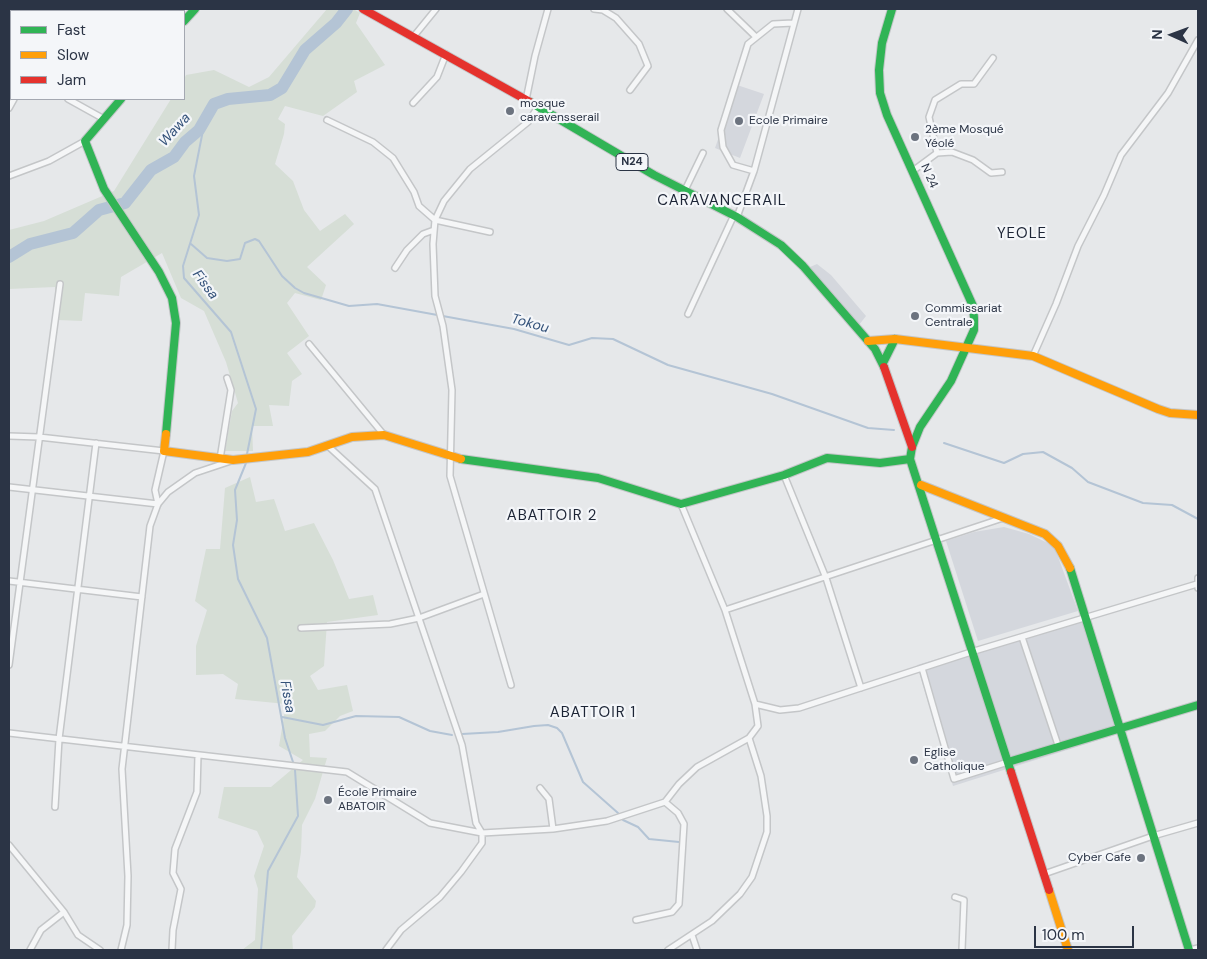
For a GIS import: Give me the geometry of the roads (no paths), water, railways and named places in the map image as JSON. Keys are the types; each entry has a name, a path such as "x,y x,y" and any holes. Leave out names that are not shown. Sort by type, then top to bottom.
{"main road":[{"path":"185,20 194,9"},
{"name":"N24","path":"363,9 446,54 654,175 735,216 781,245 874,349 883,363 912,447"},
{"name":"N 24","path":"892,9 882,44 879,70 880,93 887,115 914,170 973,306 974,330 966,349 951,381 920,427 912,447"},
{"path":"120,100 84,141 100,179 111,199 168,288 175,312 164,451 233,460 283,456 328,446 352,437 384,435 450,457 598,478 666,501 681,504 784,475 827,458 880,463 910,459"},
{"path":"868,341 895,339 1033,356 1158,409 1170,413 1198,414"},
{"path":"883,363 895,339"},
{"path":"912,447 910,459 920,485 1068,950"},
{"path":"920,485 1045,534 1058,546 1070,569 1189,950"},
{"path":"1008,762 1198,704"}],"street":[{"path":"414,36 436,9"},
{"path":"526,100 535,56 548,9"},
{"path":"594,9 603,10 616,18 639,44 648,66 630,90"},
{"path":"727,9 749,33 755,36"},
{"path":"688,314 735,216 754,171 798,9"},
{"path":"754,171 733,165 722,147 721,130 748,44 755,36 773,24 793,23"},
{"path":"1033,356 1056,304 1078,246 1104,195 1121,155 1168,93 1198,40"},
{"path":"413,104 438,77 446,54"},
{"path":"937,152 929,118 935,100 961,84 974,84 993,58"},
{"path":"79,101 104,119"},
{"path":"510,685 450,476 452,390 443,326 436,296 434,230 435,220 444,201 470,169 528,122 538,107"},
{"path":"327,120 373,142 393,158 414,192 419,206 435,220 490,232"},
{"path":"9,176 49,161 84,141"},
{"path":"685,190 703,152"},
{"path":"914,170 937,152 952,152 973,160 992,173 1002,172"},
{"path":"395,268 407,250 423,234 434,230"},
{"path":"9,664 60,284"},
{"path":"309,344 384,435"},
{"path":"220,459 231,390 228,378"},
{"path":"9,436 39,437 164,451 155,490 158,504"},
{"path":"55,807 58,739 96,443"},
{"path":"328,446 375,489 462,745 476,823 482,834 482,843 461,872 440,897 401,930 386,950"},
{"path":"122,950 127,926 128,876 122,769 150,526 158,504 168,492 195,473 233,460"},
{"path":"784,475 826,578 861,688"},
{"path":"9,487 158,504"},
{"path":"9,733 347,772 430,823 482,834 553,829 607,820 665,802 679,784 697,767 749,738 758,726 755,704 725,610 681,504"},
{"path":"725,610 1004,518"},
{"path":"755,704 780,710 799,708 1022,637 1198,586 1198,578"},
{"path":"9,581 142,597"},
{"path":"301,628 390,624 419,618 484,594"},
{"path":"1022,637 1058,746"},
{"path":"922,668 954,779 1008,762"},
{"path":"668,950 712,921 740,894 752,877 767,832 767,816 761,776 749,738"},
{"path":"172,950 173,930 182,889 173,873 175,849 196,792 198,755"},
{"path":"540,788 549,799 553,829"},
{"path":"636,920 672,912 679,904 684,824 678,813 665,802"},
{"path":"1044,874 1153,836 1198,823"},
{"path":"9,845 64,912 78,935 100,950"},
{"path":"955,897 964,900 962,950"},
{"path":"30,950 41,930 64,912"},
{"path":"692,935 697,950"},
{"path":"1189,950 1198,948"}],"waterway":[{"name":"Wawa","path":"9,257 30,244 73,233 99,210 125,203 151,170 174,157 185,142 199,130 214,104 228,99 270,95 282,88 305,50 336,23 347,9"},
{"name":"Fissa","path":"205,120 194,176 199,215 183,266 184,278 231,332 256,409 247,454"},
{"name":"Tokou","path":"191,244 207,258 227,261 240,259 245,243 255,239 259,241 282,276 295,288 304,293 349,306 377,304 514,329 569,345 592,338 613,339 668,365 772,394 868,428 894,430"},
{"path":"944,443 1004,463 1023,454 1043,452 1072,468 1088,482 1143,503 1172,505 1198,519"},
{"name":"Fissa","path":"246,463 235,490 237,520 233,545 238,579 267,638 285,738 293,762"},
{"path":"282,717 323,725 356,716 399,717 430,731 452,735"},
{"path":"462,734 498,732 548,725 557,728 562,733 583,782 618,813"},
{"name":"Fissa","path":"261,950 268,871 298,816 295,770"},
{"path":"623,820 638,827 649,839 679,842"}],"place":[{"name":"mosque caravensserail","path":"510,111"},
{"name":"Ecole Primaire","path":"739,121"},
{"name":"2ème Mosqué Yéolé","path":"915,137"},
{"name":"Commissariat Centrale","path":"915,316"},
{"name":"Eglise Catholique","path":"914,760"},
{"name":"École Primaire ABATOIR","path":"328,800"},
{"name":"Cyber Cafe","path":"1141,858"}],"district":[{"name":"CARAVANCERAIL","path":"722,201"},
{"name":"YEOLE","path":"1022,234"},
{"name":"ABATTOIR 2","path":"552,516"},
{"name":"ABATTOIR 1","path":"593,713"}]}
